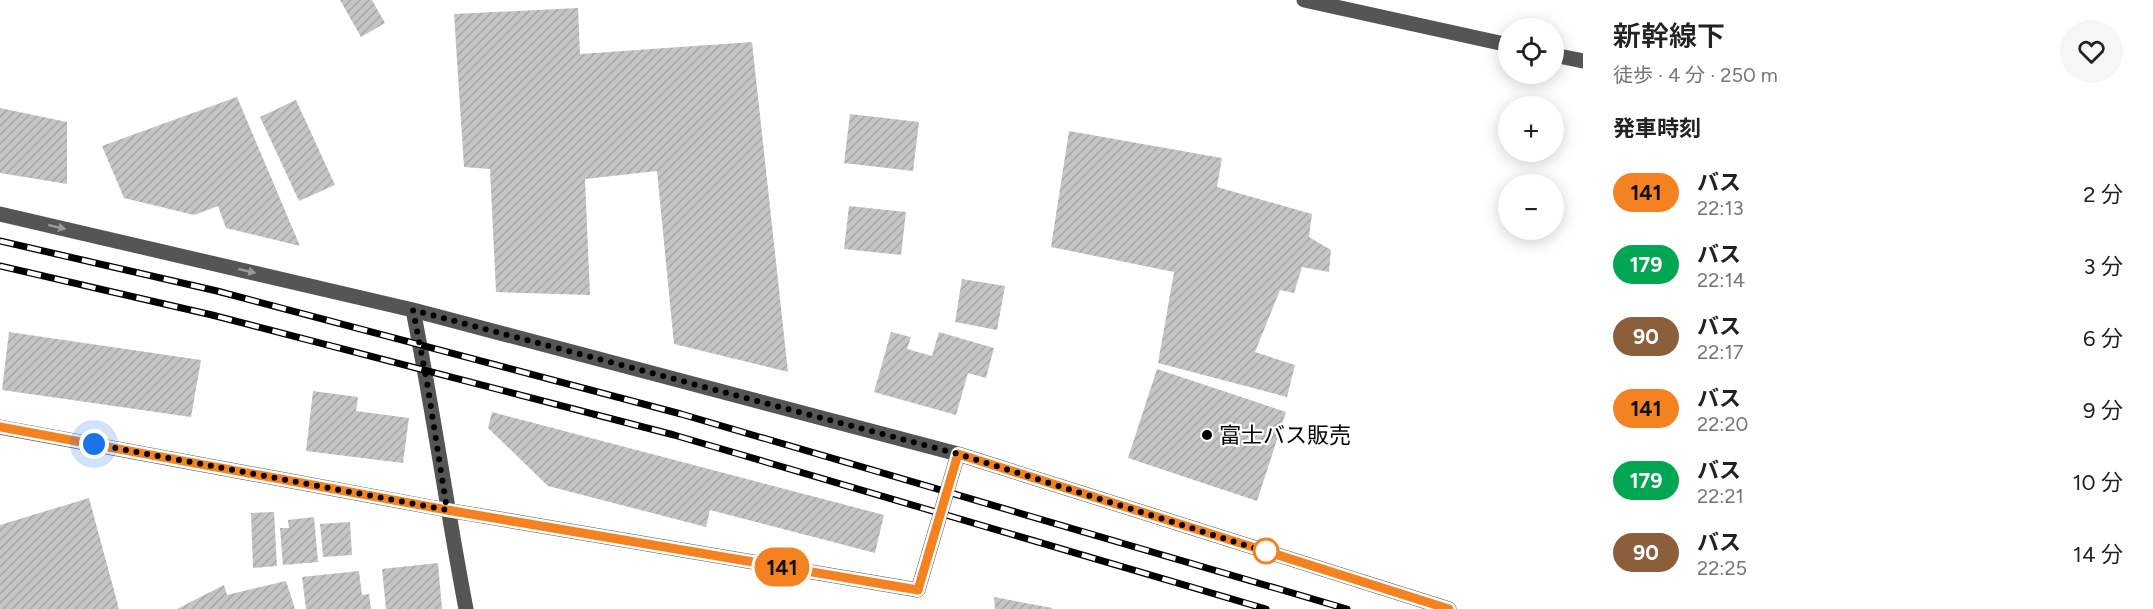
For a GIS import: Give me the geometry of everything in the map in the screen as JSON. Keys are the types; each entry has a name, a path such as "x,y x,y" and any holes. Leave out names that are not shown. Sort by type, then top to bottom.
{"street":[{"path":"1304,0 1498,43"},
{"path":"1564,57 1583,62"},
{"path":"0,214 413,310 958,454 1449,609"},
{"path":"413,310 466,609"},
{"path":"0,427 447,510 918,590 958,454"}],"building":[{"path":"340,0 372,0 385,23 361,37"},
{"path":"578,8 580,54 752,42 788,372 674,344 657,171 585,179 590,295 496,292 490,169 464,167 454,14"},
{"path":"237,97 300,246 226,228 218,206 194,215 124,198 102,146"},
{"path":"296,100 335,185 299,201 260,117"},
{"path":"0,108 67,122 67,184 0,173"},
{"path":"850,114 919,122 913,171 844,163"},
{"path":"1069,131 1222,158 1217,187 1312,214 1309,237 1331,250 1329,272 1302,267 1294,293 1280,290 1255,352 1295,365 1287,397 1158,363 1174,272 1051,247"},
{"path":"849,206 906,212 901,255 844,249"},
{"path":"962,279 1005,286 997,330 955,322"},
{"path":"9,332 201,360 191,417 2,390"},
{"path":"891,332 911,337 907,349 932,356 939,332 994,348 986,378 968,373 956,415 874,392"},
{"name":"富士バス販売","path":"1157,369 1286,412 1257,501 1128,458"},
{"path":"313,391 358,397 356,411 409,418 403,463 306,451"},
{"path":"492,412 884,515 875,553 710,510 706,527 548,486 488,428"},
{"path":"89,498 119,609 0,609 0,525"},
{"path":"274,512 277,566 253,568 251,513"},
{"path":"314,517 318,562 283,565 280,528 289,528 288,520"},
{"path":"350,522 352,555 323,557 320,524"},
{"path":"438,563 442,609 386,609 382,569"},
{"path":"359,571 362,595 369,594 371,609 306,609 302,577"},
{"path":"286,581 295,609 177,609 224,585 227,595"},
{"path":"994,597 1052,608 1052,609 995,609"}],"railway":[{"path":"0,241 217,291 681,414 1347,609"},
{"path":"0,266 212,315 674,435 1266,609"}],"bus line":[{"name":"141","path":"0,427 447,510 918,590 958,454 1449,609"}],"place":[{"name":"富士バス販売","path":"1207,435"}],"route":[{"path":"94,444 447,510 413,310 958,454 1270,553 1266,551"}]}
